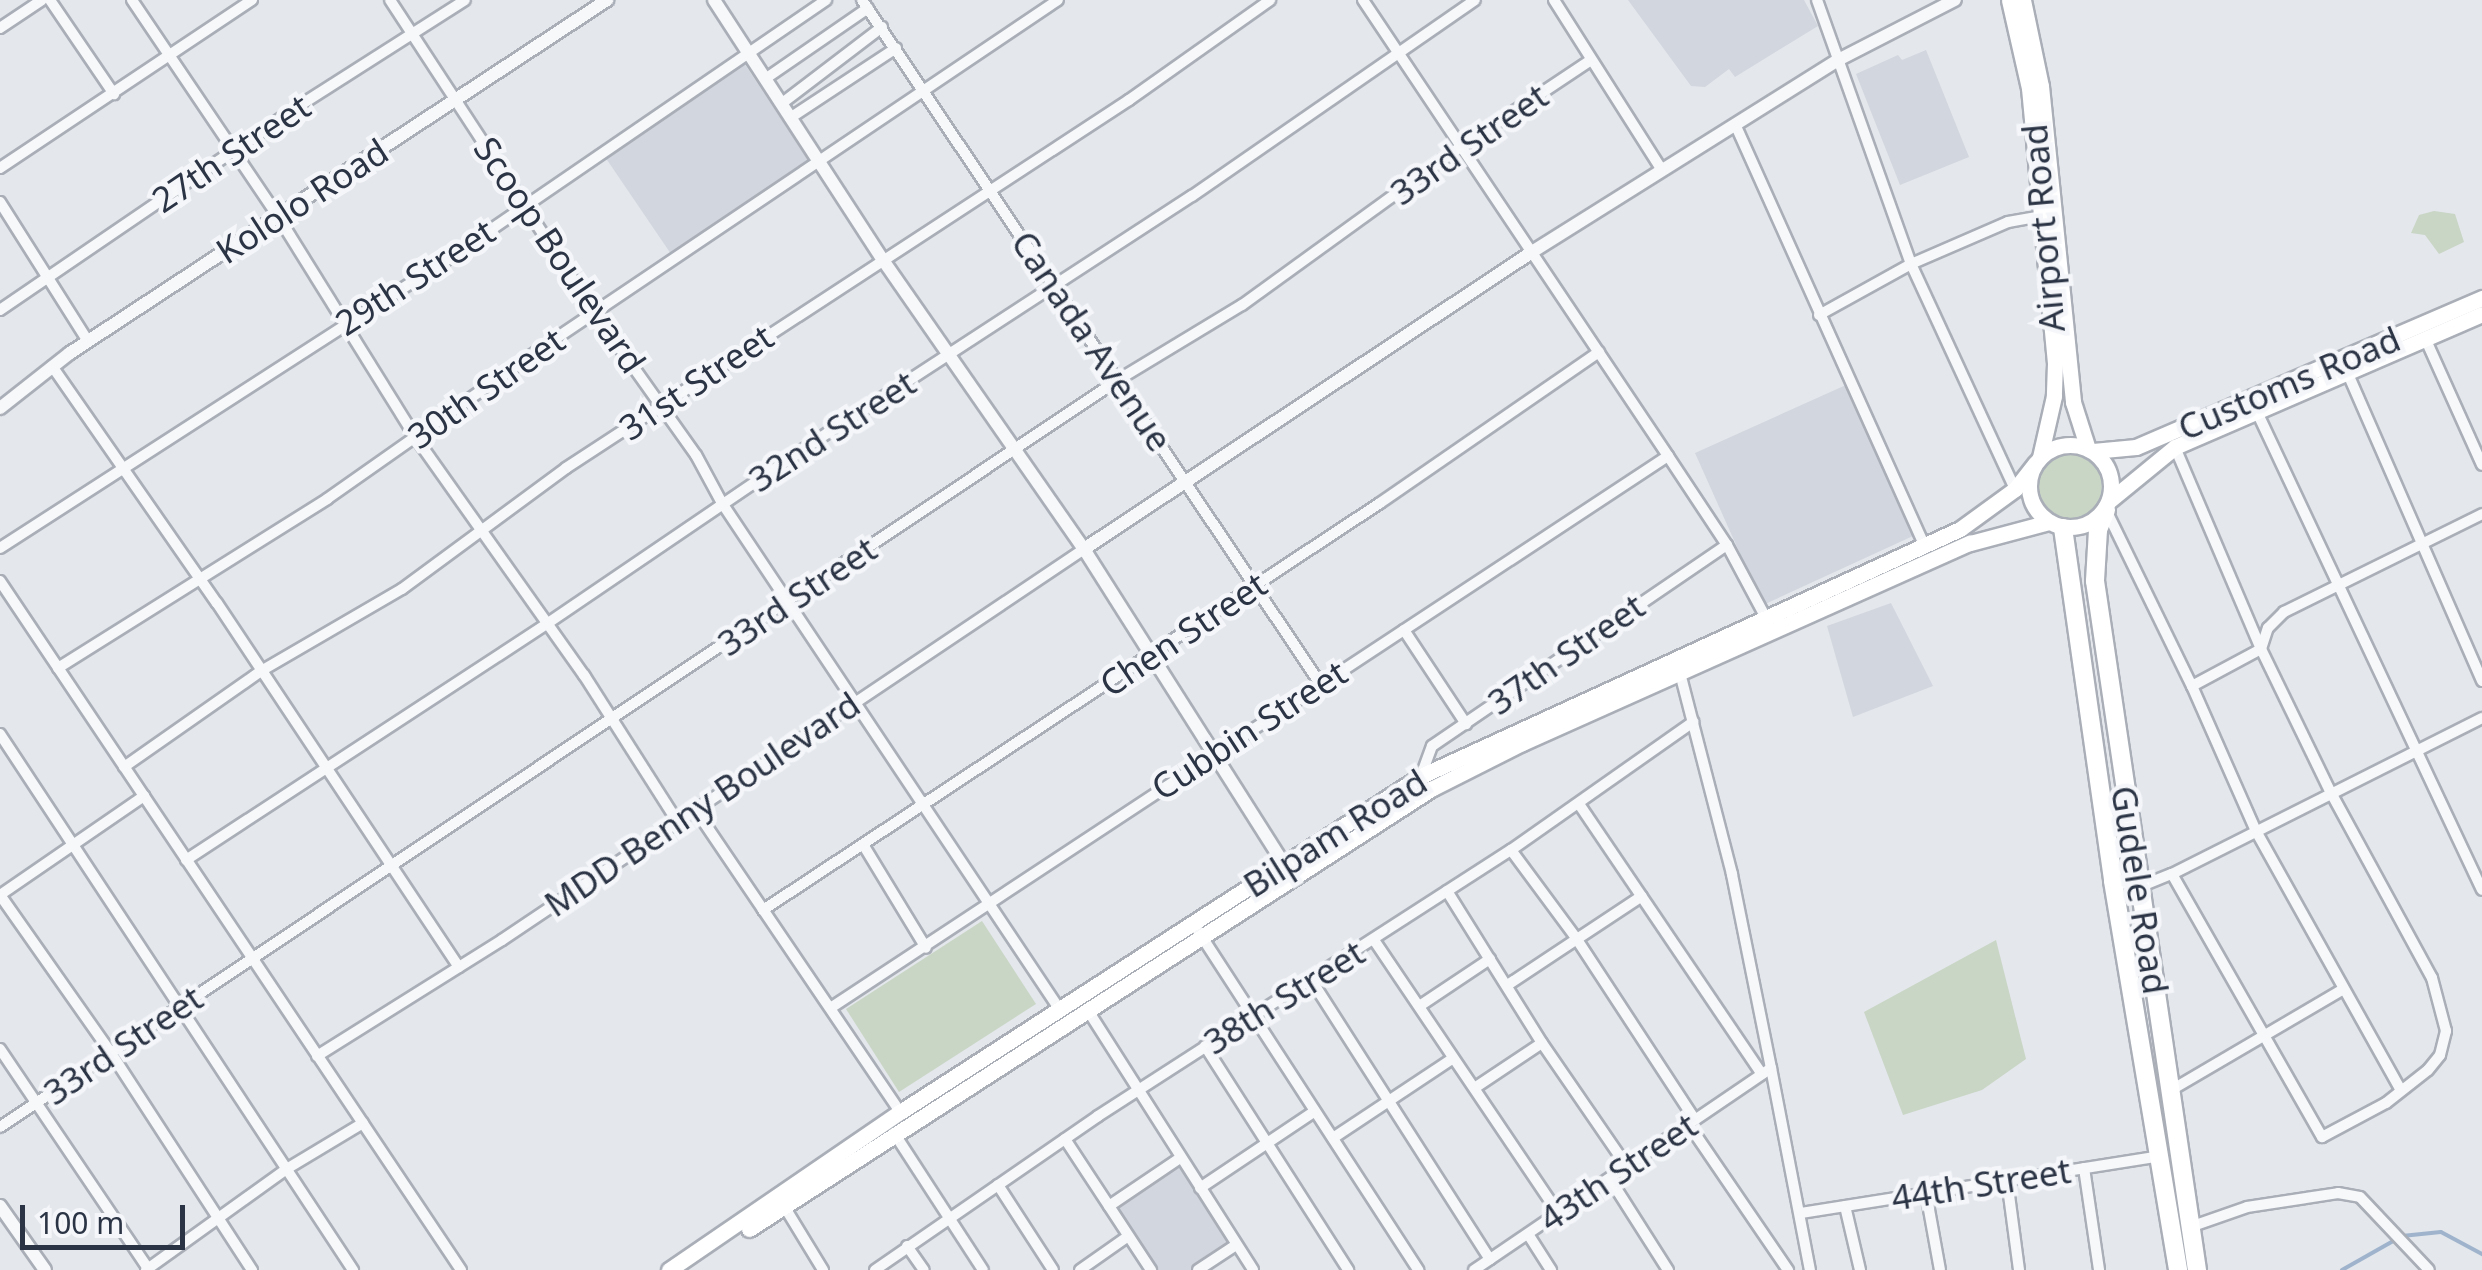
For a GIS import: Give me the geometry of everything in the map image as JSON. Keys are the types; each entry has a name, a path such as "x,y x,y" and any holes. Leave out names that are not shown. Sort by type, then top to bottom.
{"highway":[{"name":"Gudele Road","path":"2107,506 2098,530 2096,580 2197,1270"},
{"name":"Gudele Road","path":"2056,525 2178,1270"}],"main road":[{"name":"Airport Road","path":"2009,0 2030,88 2055,363 2054,396 2037,460"},
{"name":"Airport Road","path":"2023,0 2041,86 2073,402 2090,450"},
{"name":"Customs Road","path":"2090,450 2136,447 2482,298"},
{"name":"Customs Road","path":"2107,506 2175,447 2482,314"},
{"path":"2068,444 2090,450 2110,473 2107,506 2089,523 2056,525 2036,511 2030,496 2037,460 2068,444"},
{"name":"Bilpam Road","path":"669,1270 900,1112 1060,1010 1431,789 1766,618 1960,530 2014,489 2037,460"},
{"name":"Bilpam Road","path":"687,1270 1086,1010 1285,866 1422,776 1970,543 2056,525"}],"street":[{"path":"0,28 42,0"},
{"path":"50,0 114,94"},
{"path":"132,0 280,218 416,438 548,624 677,821"},
{"path":"0,168 252,0"},
{"name":"Scoop Boulevard","path":"390,0 595,312 696,455 722,503 1060,1010"},
{"name":"27th Street","path":"0,310 465,0"},
{"name":"Kololo Road","path":"0,408 88,341 608,0"},
{"path":"714,0 883,260 1084,550 1285,866"},
{"name":"29th Street","path":"0,548 526,204 826,0"},
{"name":"30th Street","path":"58,668 416,438 595,312 1058,0"},
{"name":"31st Street","path":"124,767 261,671 402,589 661,405 1129,100 1270,0"},
{"path":"1363,0 1668,456 1726,545 1766,618"},
{"name":"32nd Street","path":"186,860 1192,196 1397,50 1475,0"},
{"path":"1554,0 1662,170"},
{"path":"1817,0 1910,264 2014,489"},
{"path":"1084,550 1532,252 1840,60 1955,0"},
{"path":"765,79 865,4"},
{"name":"Canada Avenue","path":"865,4 1319,682"},
{"path":"781,104 882,27"},
{"path":"790,118 896,48"},
{"name":"33rd Street","path":"0,1127 1118,380 1242,306 1462,146 1590,60"},
{"path":"1735,124 1925,546"},
{"path":"0,202 88,341"},
{"path":"1819,315 1910,264 2008,222 2042,216"},
{"path":"2425,338 2482,466"},
{"name":"Chen Street","path":"763,910 1254,587 1600,352"},
{"path":"52,366 459,967"},
{"path":"2348,374 2420,547 2482,681"},
{"path":"2257,412 2342,584 2482,890"},
{"path":"2172,874 2322,1136 2366,1115 2402,1090 2440,1055 2446,1031 2440,1001 2420,952 2330,791 2261,649 2175,447"},
{"name":"Cubbin Street","path":"832,1007 926,948 1319,682 1668,456"},
{"path":"2107,506 2256,831 2342,990 2402,1090"},
{"path":"2192,686 2261,649 2268,628 2284,612 2482,514"},
{"name":"37th Street","path":"1422,776 1432,746 1726,545"},
{"name":"MDD Benny Boulevard","path":"318,1056 459,967 1084,550"},
{"path":"0,581 460,1270"},
{"path":"1404,630 1466,724"},
{"path":"1678,665 1732,874 1767,1071 1801,1212 1810,1270"},
{"path":"2113,881 2139,887 2172,874 2330,791 2482,718"},
{"name":"38th Street","path":"876,1270 1252,1014 1511,850 1693,722"},
{"path":"0,734 352,1270"},
{"path":"144,796 0,895 111,1053 252,1270"},
{"path":"1579,804 1767,1071"},
{"path":"695,809 900,1112"},
{"path":"864,846 926,948"},
{"path":"1511,850 1576,938 1788,1270"},
{"path":"1447,891 1542,1042 1628,1168"},
{"path":"1508,984 1642,896"},
{"path":"1197,929 1418,1270"},
{"path":"1374,940 1558,1213"},
{"path":"1420,1005 1490,959"},
{"path":"1310,978 1490,1259"},
{"path":"2173,1089 2262,1033 2342,990"},
{"path":"1086,1010 1253,1270"},
{"path":"1476,1087 1542,1042"},
{"path":"1205,1046 1348,1270"},
{"path":"0,1049 147,1270 285,1170 362,1123"},
{"path":"1333,1138 1452,1058"},
{"name":"43th Street","path":"1474,1270 1767,1071"},
{"path":"1200,1188 1315,1110"},
{"path":"894,1133 983,1270"},
{"path":"1065,1140 1150,1270"},
{"name":"44th Street","path":"1801,1212 2160,1156"},
{"path":"1109,1206 1180,1158"},
{"path":"2084,1168 2099,1270"},
{"path":"1610,1180 1668,1270"},
{"path":"2007,1180 2019,1270"},
{"path":"998,1185 1053,1270"},
{"path":"1926,1193 1940,1270"},
{"path":"2190,1227 2247,1207 2338,1194 2360,1197 2429,1270"},
{"path":"0,1206 45,1270"},
{"path":"784,1206 823,1270"},
{"path":"1845,1206 1860,1270"},
{"path":"1528,1234 1551,1270"},
{"path":"1080,1270 1126,1236"},
{"path":"1198,1270 1236,1245"},
{"path":"907,1246 924,1270"}],"shaded area":[{"path":"1628,0 1804,0 1818,26 1735,77 1729,69 1705,87 1691,86"},
{"path":"1926,50 1969,157 1900,185 1856,74 1898,55 1902,60"},
{"path":"742,60 809,161 671,254 601,151"},
{"path":"1846,385 1913,536 1763,605 1695,453"},
{"path":"1891,603 1933,686 1853,717 1827,626"},
{"path":"1180,1161 1231,1242 1194,1270 1155,1270 1115,1208"}],"green space":[{"path":"2434,211 2455,214 2464,242 2439,254 2425,235 2411,233 2419,215"},
{"path":"2069,453 2092,463 2102,486 2092,509 2069,519 2046,509 2036,486 2046,463"},
{"path":"982,921 1036,1004 899,1092 846,1009"},
{"path":"1996,940 2026,1059 1982,1090 1903,1115 1864,1012"}],"waterway":[{"path":"2342,1270 2402,1236 2441,1232 2482,1254"}]}
